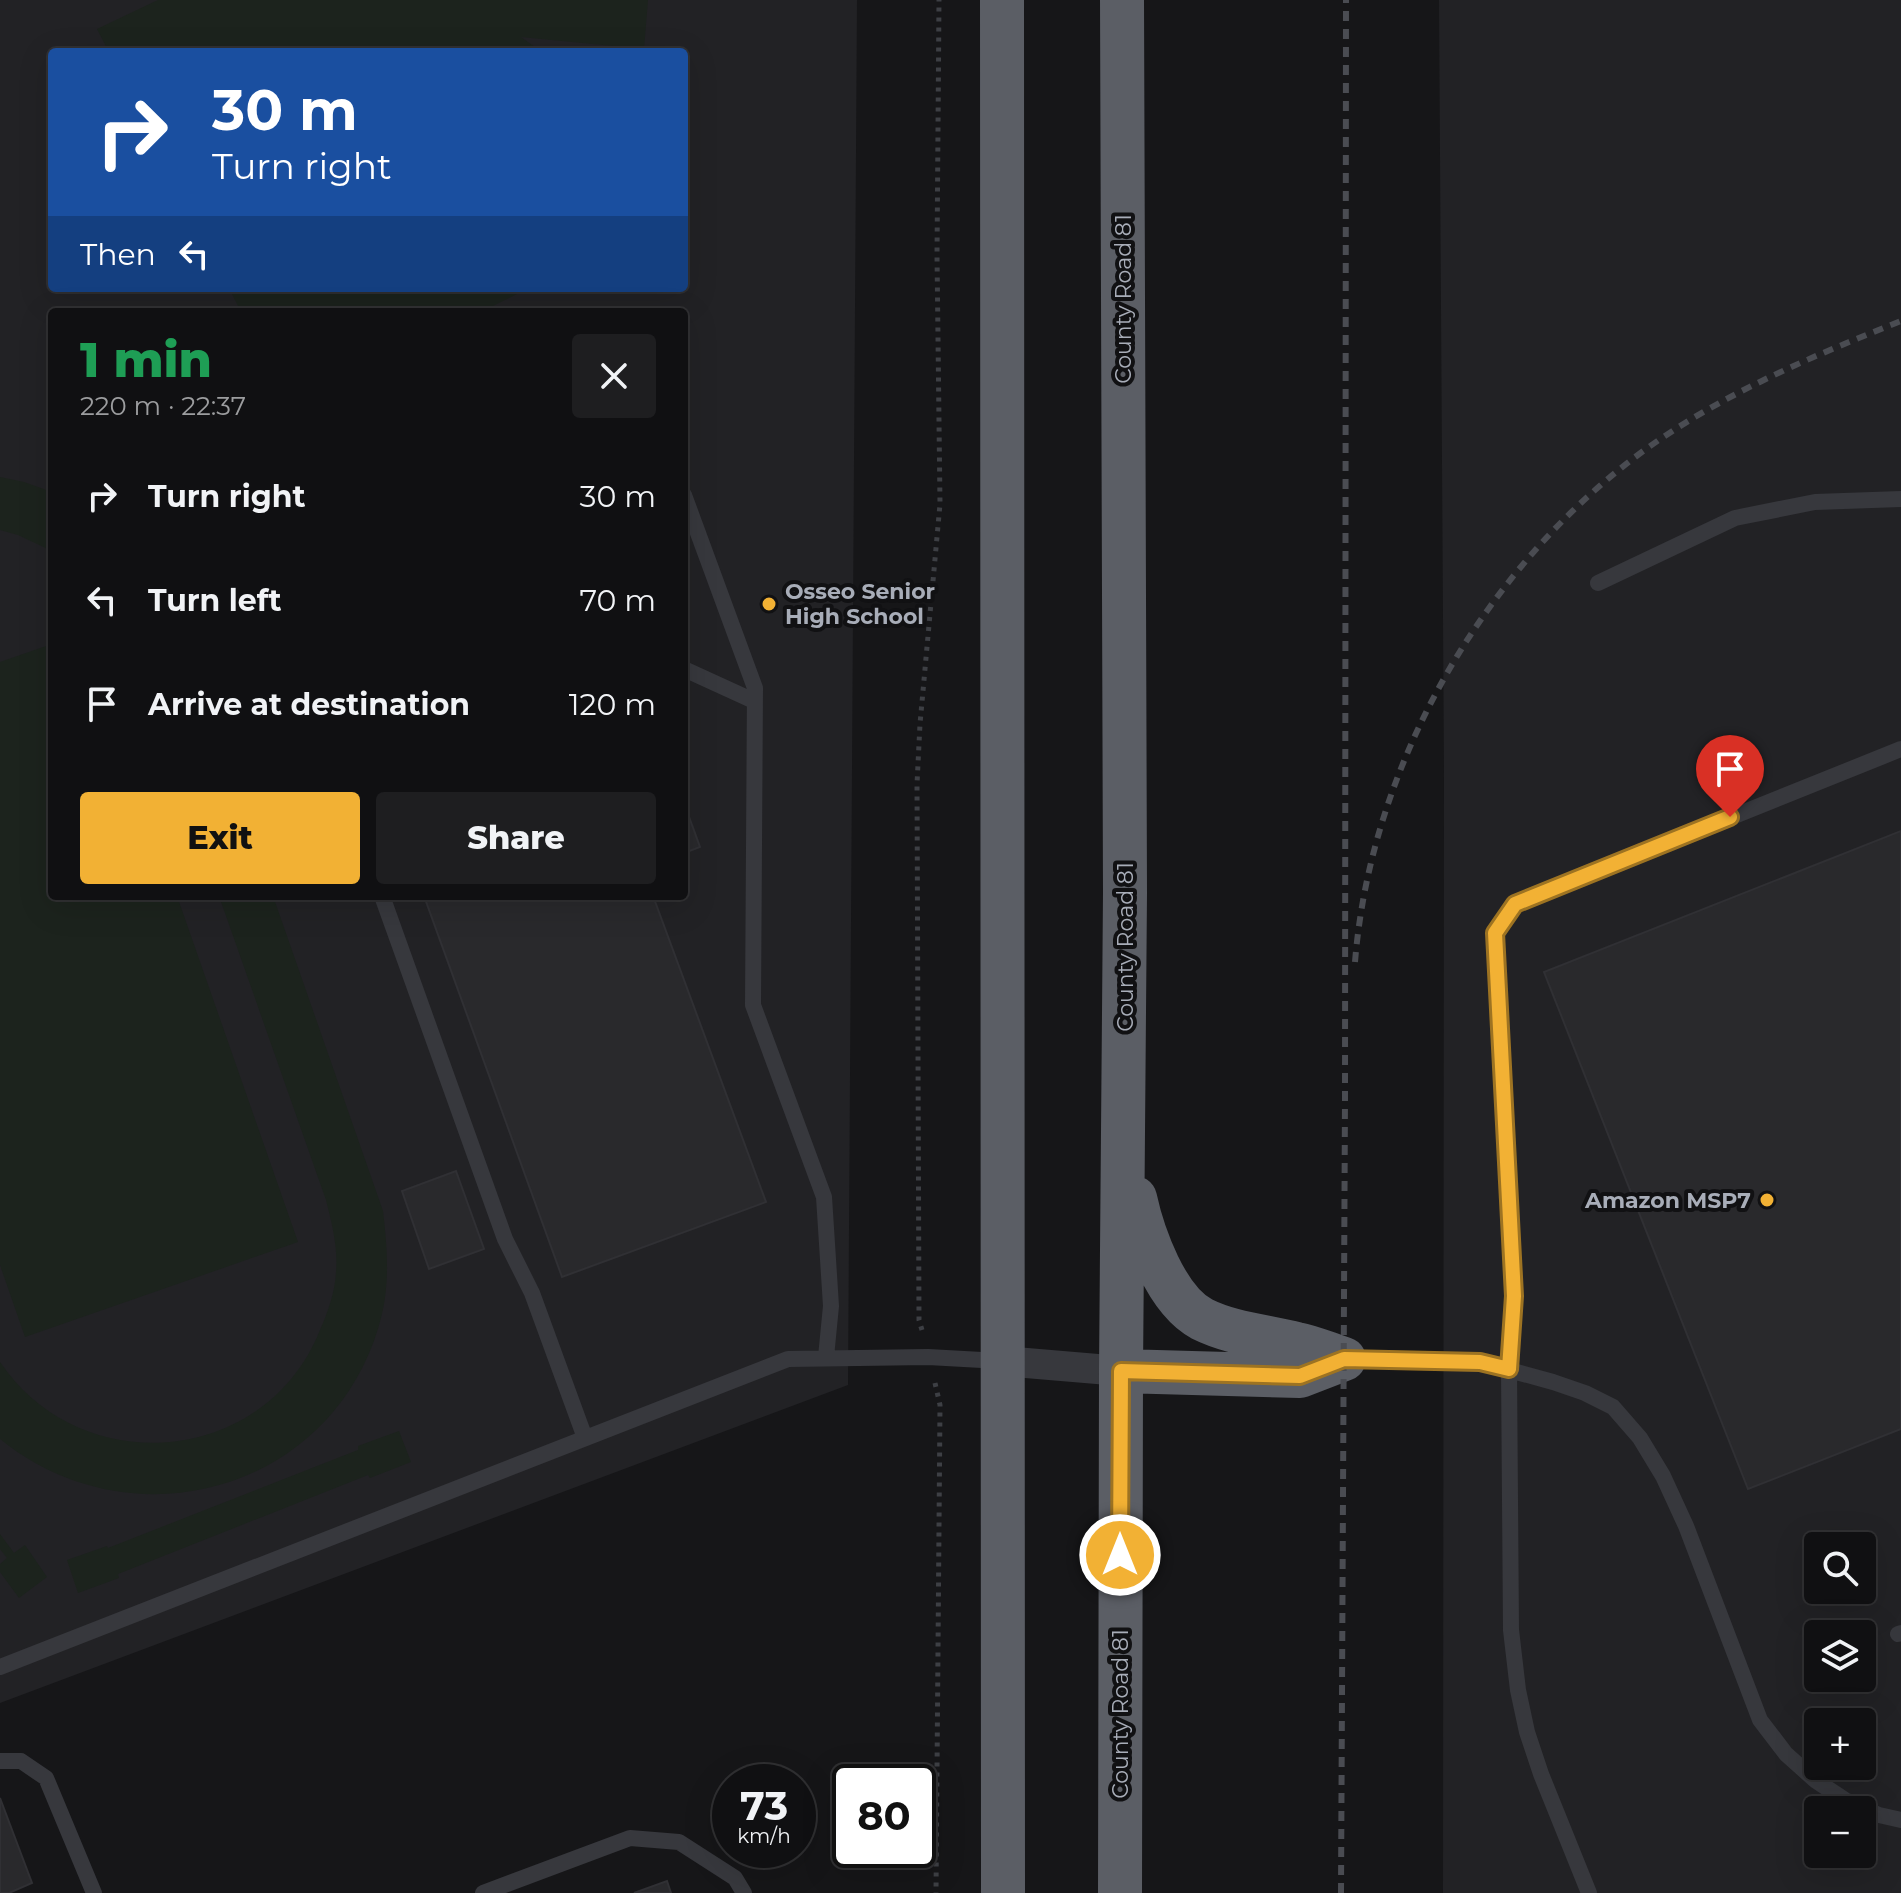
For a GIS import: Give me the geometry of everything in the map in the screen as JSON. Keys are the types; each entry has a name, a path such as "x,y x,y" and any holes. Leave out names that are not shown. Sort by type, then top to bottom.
{"highway":[{"path":"1002,0 1003,1893"},
{"name":"County Road 81","path":"1120,1893 1125,878 1122,0"},
{"path":"1123,1150 1148,1242 1178,1298 1199,1318 1235,1332 1299,1344 1344,1359"},
{"path":"1121,1371 1300,1376 1344,1359"}],"street":[{"path":"1003,1361 1121,1371"}],"lane":[{"path":"1598,583 1735,518 1815,502 1901,499"},
{"path":"688,506 755,688 753,1005 824,1197 831,1306 826,1357"},
{"path":"688,671 754,701"},
{"path":"1589,1893 1527,1732 1511,1630 1509,1369 1514,1296 1495,933 1515,904 1901,749"},
{"path":"383,900 505,1239 532,1293 585,1438"},
{"path":"0,1667 788,1359 928,1357 1003,1361"},
{"path":"1344,1359 1480,1362 1585,1393 1613,1407 1663,1476 1686,1526 1760,1720 1786,1754 1815,1780 1845,1800 1879,1815 1901,1820"},
{"path":"0,1761 21,1761 46,1778 94,1893"},
{"path":"483,1893 630,1838 679,1842 735,1878 744,1893"}],"path":[{"path":"936,1893 940,1405 919,1320 917,784 940,504 937,255 939,0"}],"shaded area":[{"name":"Osseo Senior High School","path":"0,0 857,0 848,1385 0,1703"},
{"path":"158,0 648,0 644,48 521,37 536,48 107,48 97,29"},
{"path":"1439,0 1901,0 1901,1893 1443,1893 1444,773"},
{"path":"231,292 521,292 489,308 239,308"},
{"path":"0,477 48,491 48,549 0,530"},
{"path":"48,645 48,900 178,900 298,1242 25,1337 0,1265 0,662"},
{"path":"220,900 274,900 383,1211 387,1262 385,1301 359,1374 324,1422 279,1459 226,1483 170,1494 111,1490 54,1472 0,1439 0,1362 35,1401 77,1427 123,1440 170,1442 216,1432 259,1409 294,1375 320,1330 328,1309 336,1263 326,1200"},
{"path":"399,1431 411,1462 370,1478 368,1475 118,1574 119,1578 78,1593 67,1560 108,1548"},
{"path":"0,1534 14,1553 25,1545 47,1577 19,1598 0,1572 0,1564 7,1558 0,1549"}],"building":[{"path":"688,814 700,847 688,852"},
{"name":"Amazon MSP7","path":"1901,831 1901,1429 1748,1489 1544,972"},
{"path":"425,900 654,900 766,1202 562,1277"},
{"path":"456,1171 484,1249 429,1269 402,1191"},
{"path":"0,1798 32,1883 9,1893 0,1893"},
{"path":"667,1881 671,1893 634,1893"}],"railway":[{"path":"1341,1893 1346,0"},
{"path":"1355,962 1365,888 1385,814 1412,743 1446,675 1487,610 1535,551 1588,496 1646,449 1706,410 1770,377 1901,321"}],"place":[{"name":"Osseo Senior High School","path":"769,604"},
{"name":"Amazon MSP7","path":"1767,1200"}],"route":[{"path":"1120,1555 1121,1371 1300,1376 1344,1359 1480,1362 1509,1369 1514,1296 1495,933 1515,904 1730,817"}]}
